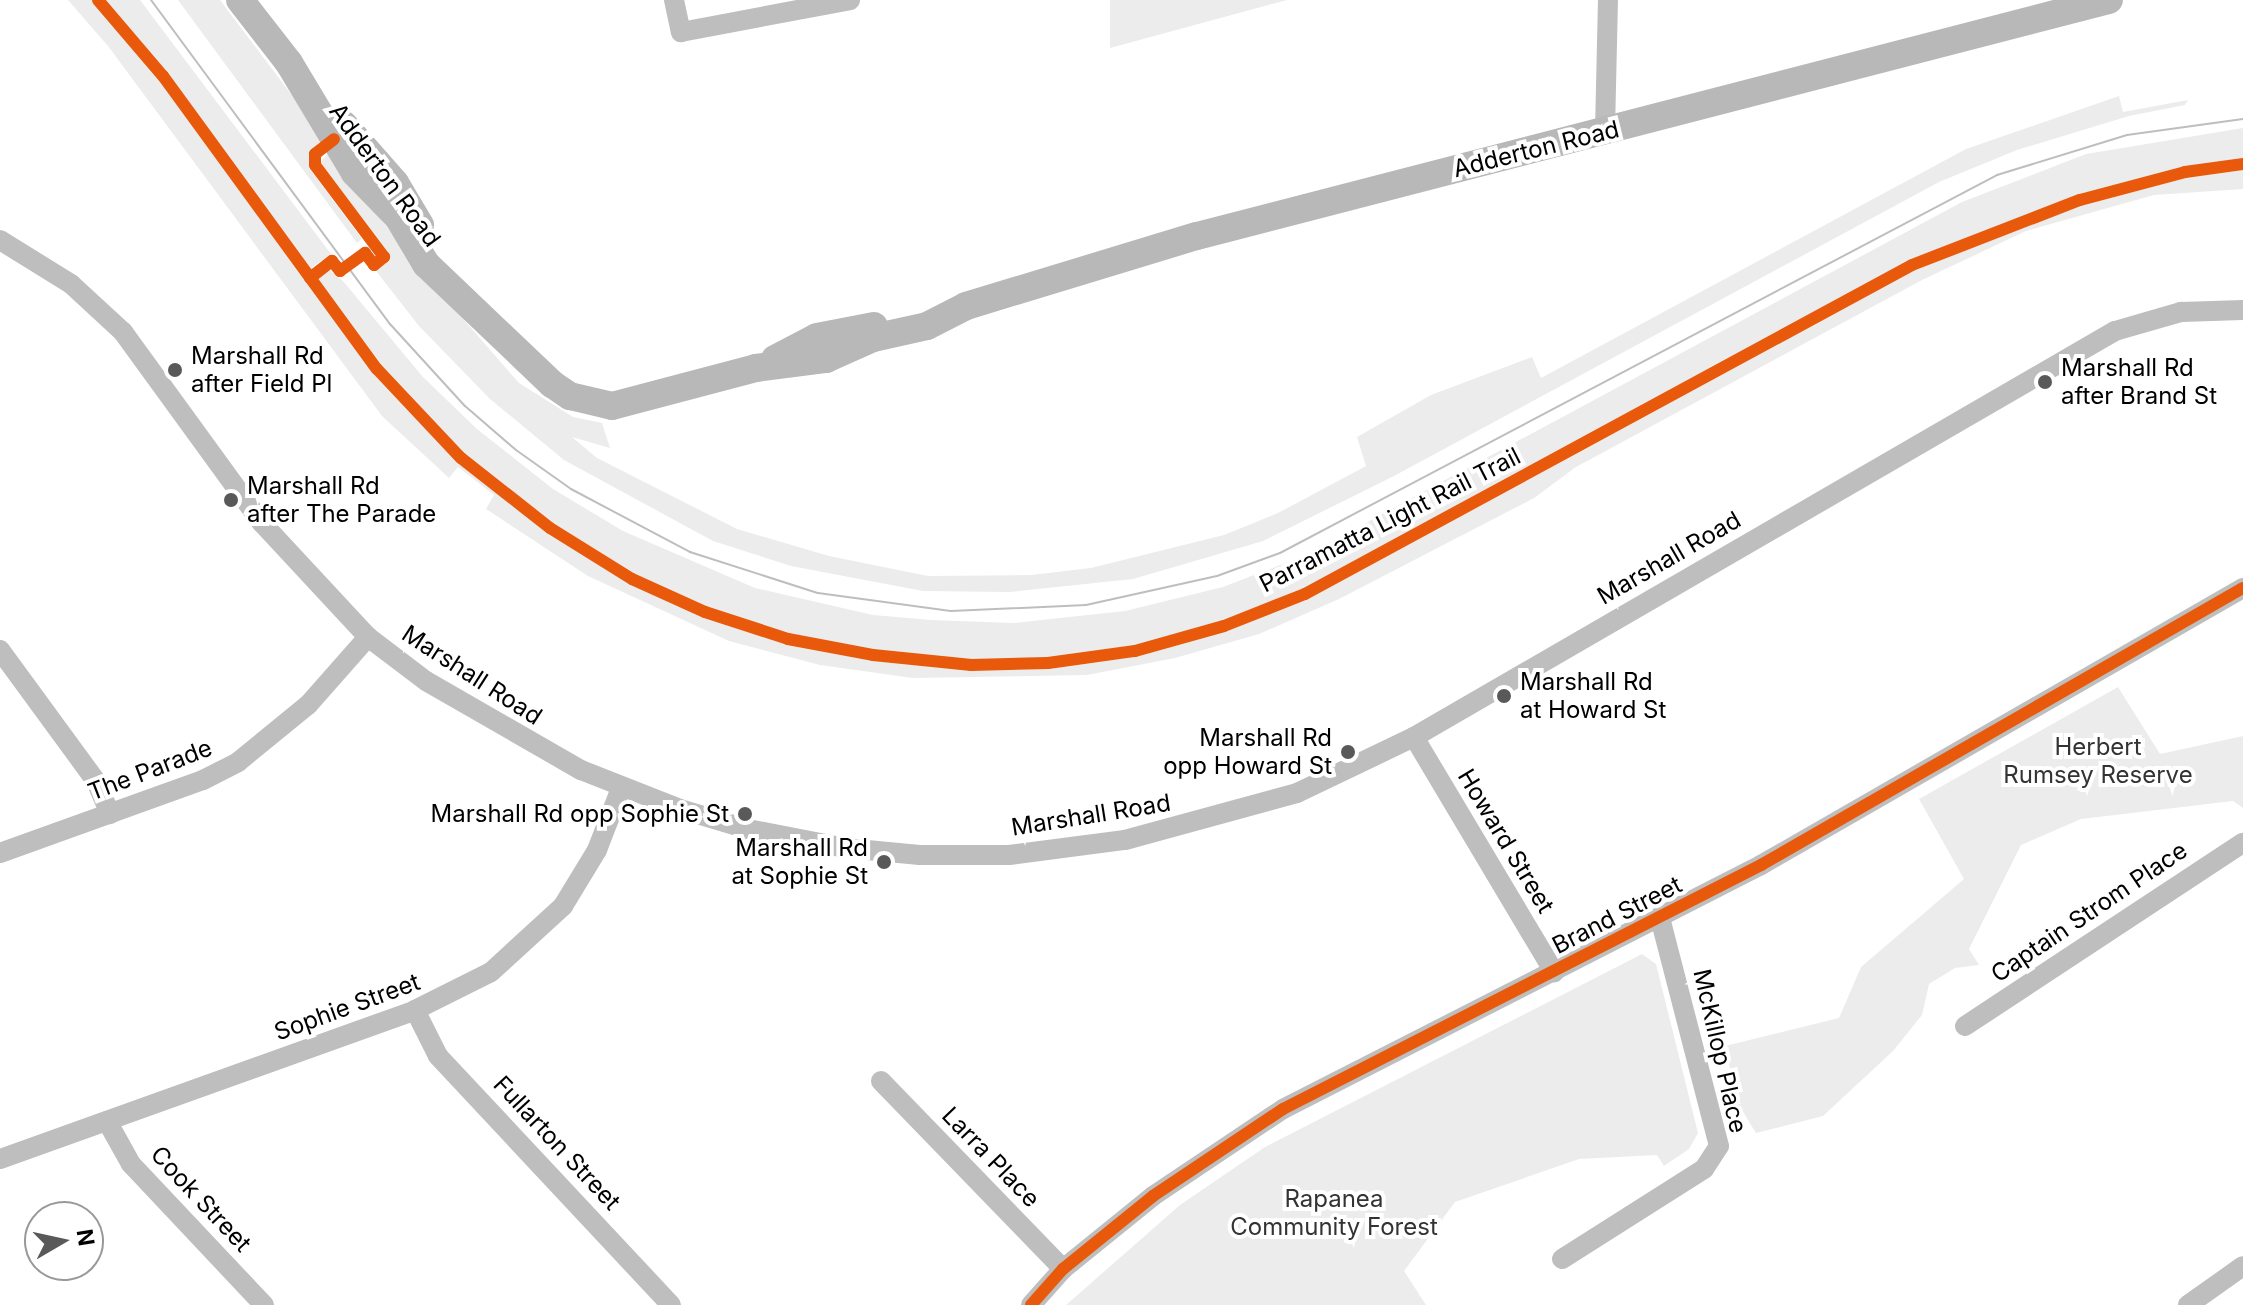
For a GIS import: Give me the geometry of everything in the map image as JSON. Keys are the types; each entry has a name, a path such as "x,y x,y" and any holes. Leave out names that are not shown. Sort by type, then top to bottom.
{"main road":[{"name":"Adderton Road","path":"240,0 289,63 355,173 398,217 426,264 467,299 552,384 591,403 636,402 756,368 817,337 862,329 929,307 966,306 1197,236 2109,0"}],"street":[{"path":"674,0 681,32 850,0"},
{"path":"1605,131 1608,0"},
{"name":"Marshall Road","path":"0,240 71,284 123,332 262,523 368,637 495,725 621,788 748,829 846,848 1009,855 1125,840 1242,811 1297,793 1414,737 2115,331 2181,312 2243,310"},
{"name":"Brand Street","path":"1031,1305 1063,1269 1153,1196 1283,1109 1660,918 2243,588"},
{"name":"The Parade","path":"0,853 203,780 260,747 308,705 368,637"},
{"path":"0,650 96,781 110,814"},
{"name":"Howard Street","path":"1414,737 1554,972"},
{"name":"Sophie Street","path":"0,1159 415,1010 491,972 537,934 583,876 621,788"},
{"name":"Captain Strom Place","path":"1965,1026 2243,843"},
{"name":"McKillop Place","path":"1562,1259 1704,1169 1719,1146 1660,918"},
{"name":"Fullarton Street","path":"415,1010 438,1056 671,1305"},
{"name":"Larra Place","path":"881,1081 1063,1269"},
{"name":"Cook Street","path":"107,1121 131,1164 264,1305"},
{"path":"2188,1305 2243,1266"}],"green space":[{"path":"68,0 140,0 331,254 312,267 319,277 329,270 343,281 423,377 477,429 553,489 623,531 755,588 873,615 1013,623 1125,611 1223,587 1306,555 1962,202 2086,154 2243,128 2243,189 2154,195 2026,231 1922,280 1576,467 1534,498 1339,599 1259,634 1175,658 1087,675 913,678 820,665 729,641 588,576 486,509 494,495 458,467 449,478 382,416 108,46"},
{"path":"178,0 220,0 324,138 310,152 309,168 362,239 357,243"},
{"path":"1110,0 1287,0 1110,48"},
{"path":"2119,96 2123,112 2188,100 2185,105 2129,116 2017,150 1939,182 1394,476 1263,541 1133,579 1010,592 923,591 791,566 713,541 564,460 490,399 419,326 376,271 391,259 320,163 330,150 410,258 519,383 573,417 602,423 610,448 572,437 597,458 737,529 829,556 928,576 1031,575 1091,568 1224,535 1278,513 1366,466 1357,437 1431,395 1532,357 1541,378 1966,149"},
{"name":"Herbert Rumsey Reserve","path":"2118,687 2160,754 2243,736 2243,808 2233,801 2081,819 2021,845 1969,949 1979,965 1955,968 1929,984 1922,1015 1893,1051 1823,1116 1756,1133 1738,1104 1725,1046 1839,1018 1861,967 1964,879 1919,799"},
{"name":"Rapanea Community Forest","path":"1642,954 1656,964 1698,1133 1689,1149 1664,1166 1657,1155 1579,1159 1455,1202 1404,1271 1426,1305 1066,1305 1180,1205 1265,1147"}],"tram line":[{"path":"151,0 390,324 465,406 516,450 571,489 690,552 818,593 951,611 1086,605 1217,576 1280,553 1997,175 2127,135 2243,119"}],"cycle path":[{"name":"Parramatta Light Rail Trail","path":"98,0 163,76 377,369 461,458 550,528 632,579 705,612 788,639 873,655 971,665 1048,663 1135,651 1224,626 1305,594 1912,265 2080,200 2185,172 2243,164"},
{"path":"310,278 332,261 340,271 365,253 374,265 384,257 315,165 315,154 334,139"},
{"path":"1031,1305 1063,1269 1153,1196 1283,1109 1761,865 2243,588"}],"place":[{"name":"Marshall Rd after Field Pl","path":"175,370"},
{"name":"Marshall Rd after Brand St","path":"2045,382"},
{"name":"Marshall Rd after The Parade","path":"231,500"},
{"name":"Marshall Rd at Howard St","path":"1504,696"},
{"name":"Marshall Rd opp Howard St","path":"1348,752"},
{"name":"Marshall Rd opp Sophie St","path":"745,814"},
{"name":"Marshall Rd at Sophie St","path":"884,862"}]}
